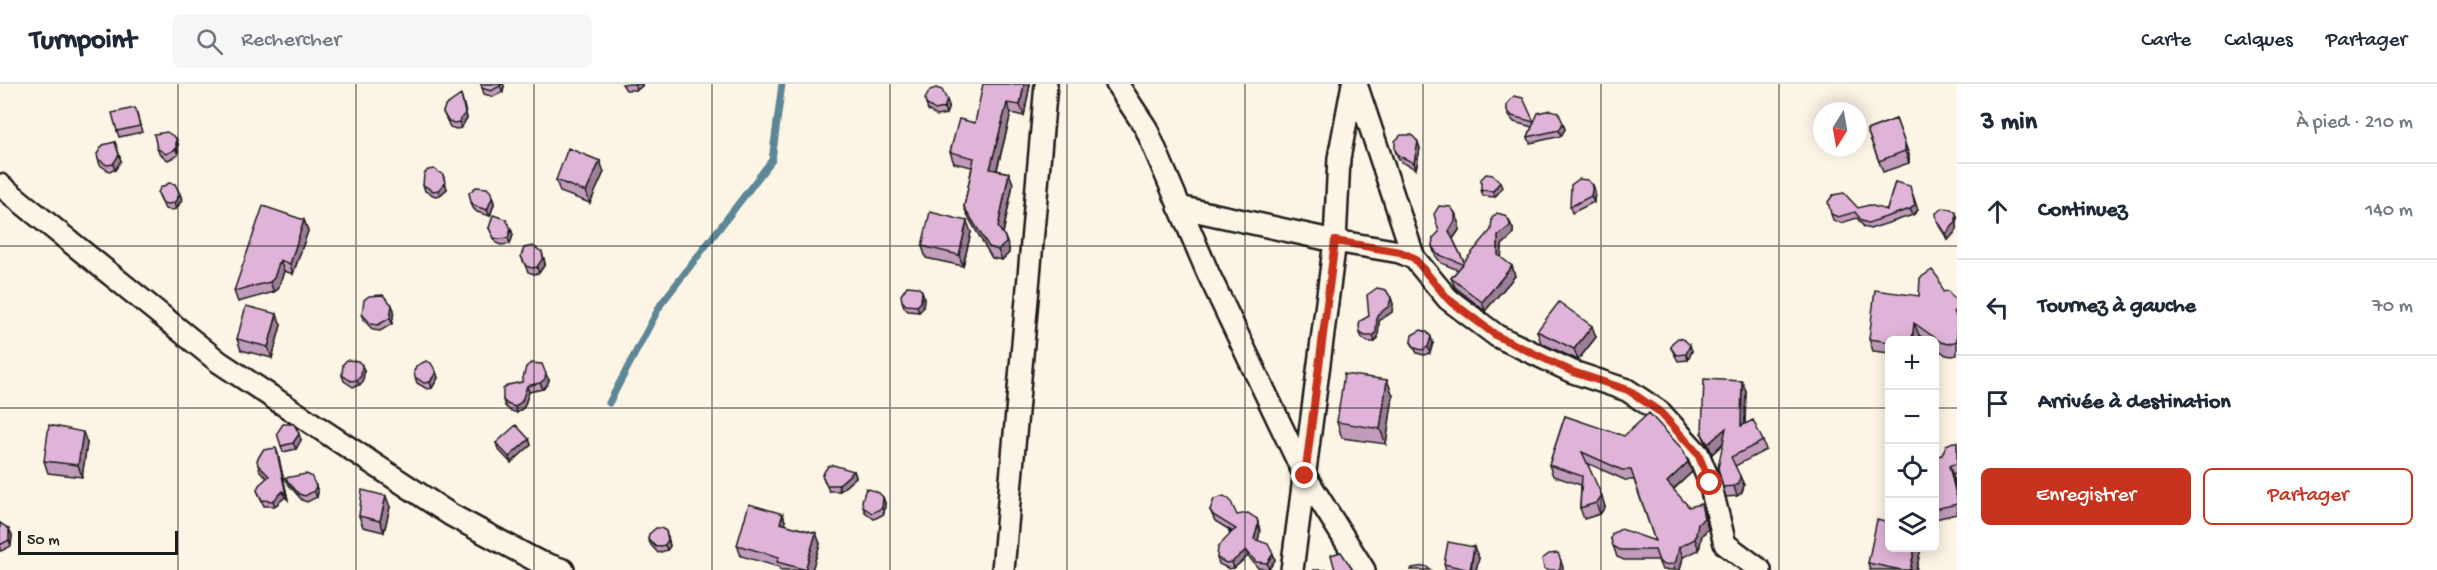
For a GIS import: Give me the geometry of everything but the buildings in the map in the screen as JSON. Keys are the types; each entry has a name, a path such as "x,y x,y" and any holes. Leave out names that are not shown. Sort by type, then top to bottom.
{"street":[{"path":"1003,570 1046,84"},
{"path":"1117,84 1146,128 1179,207 1305,476 1364,570"},
{"path":"1292,570 1335,241 1339,158 1355,84"},
{"path":"1355,84 1414,258 1448,299 1497,336 1573,372 1628,390 1660,412 1698,454 1710,483 1725,544 1760,570"},
{"path":"0,184 219,362 451,515 537,561 563,570"},
{"path":"1179,207 1335,241 1400,252 1414,258"}],"waterway":[{"path":"609,403 661,304 772,160 782,84"}],"route":[{"path":"1305,476 1335,241 1400,252 1414,258 1448,299 1497,336 1573,372 1628,390 1660,412 1698,454 1710,483"}]}
